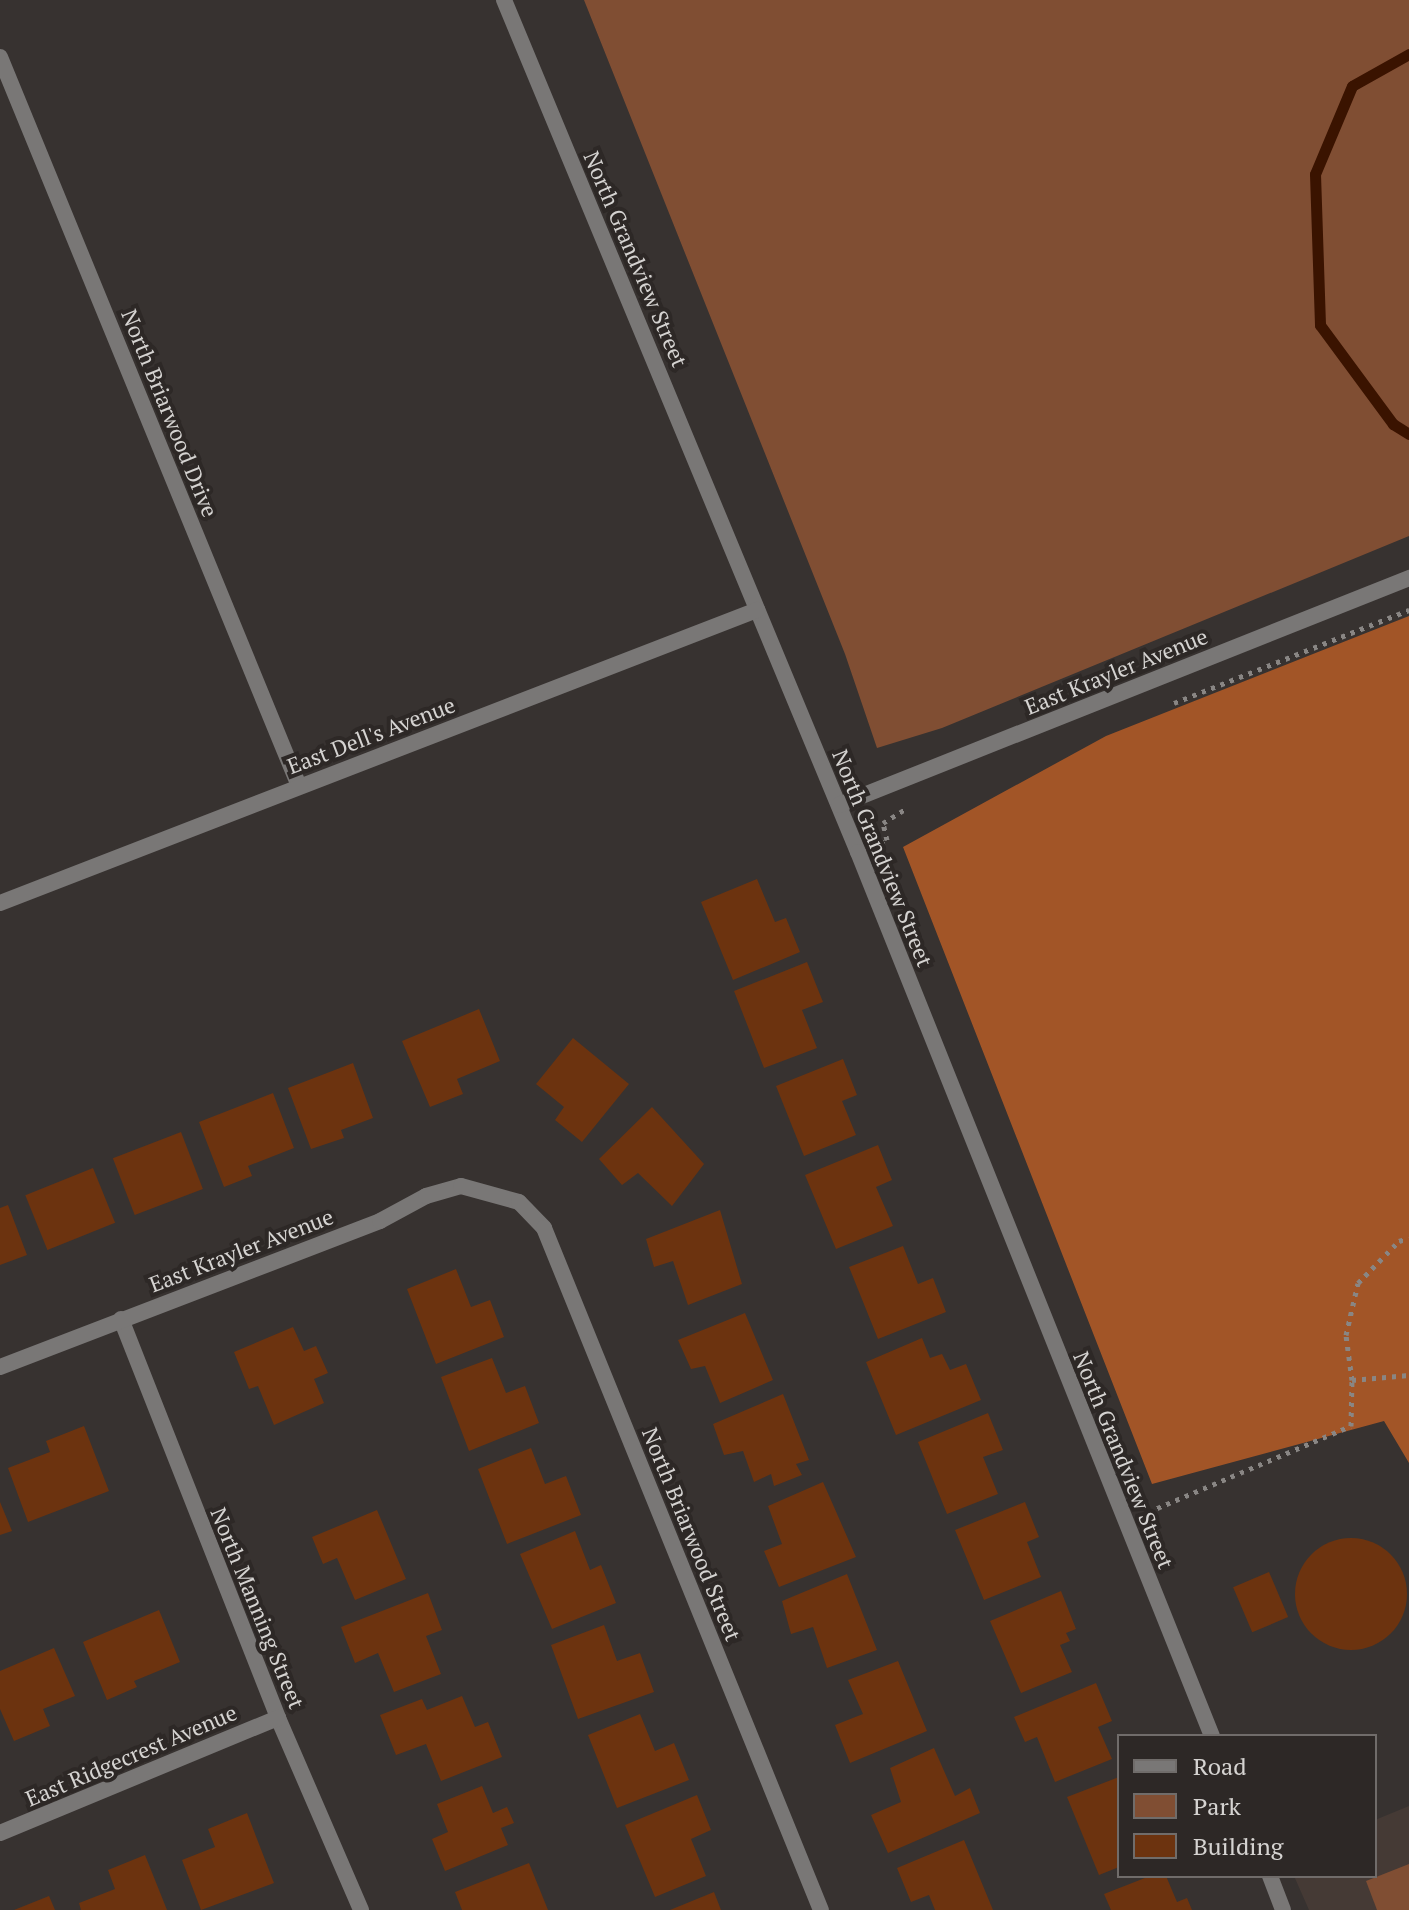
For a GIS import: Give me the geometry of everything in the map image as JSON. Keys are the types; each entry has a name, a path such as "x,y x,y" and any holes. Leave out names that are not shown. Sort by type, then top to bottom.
{"street":[{"name":"North Grandview Street","path":"504,0 839,805 1211,1734"},
{"name":"North Briarwood Drive","path":"0,57 299,786"},
{"name":"East Krayler Avenue","path":"839,805 1409,578"},
{"name":"East Dell's Avenue","path":"0,903 757,610"},
{"name":"East Krayler Avenue","path":"0,1367 380,1221 426,1196 461,1186 498,1194"},
{"name":"North Briarwood Street","path":"498,1194 519,1202 544,1228 821,1910"},
{"name":"North Manning Street","path":"121,1319 278,1718 361,1910"},
{"name":"East Ridgecrest Avenue","path":"0,1833 278,1718"},
{"path":"1271,1878 1283,1910"}],"path":[{"path":"1171,704 1409,610"},
{"path":"858,852 887,840 883,823 918,804"},
{"path":"1125,1522 1351,1426 1352,1380 1346,1335 1358,1283 1399,1241 1409,1238"},
{"path":"1352,1380 1409,1375"}],"shaded area":[{"path":"1409,616 1409,1463 1384,1421 1152,1484 903,847 1106,736"},
{"path":"1409,1806 1409,1910 1309,1910 1295,1878 1377,1878 1377,1819"}],"green space":[{"path":"584,0 1409,0 1409,536 942,728 877,748 845,654"},
{"path":"1409,1864 1409,1910 1377,1910 1366,1881"}],"building":[{"path":"757,879 775,922 786,918 800,952 733,980 701,902"},
{"path":"807,962 823,1002 802,1010 817,1048 764,1068 734,991"},
{"path":"479,1009 500,1061 457,1079 463,1094 430,1107 402,1041"},
{"path":"573,1038 629,1084 582,1142 555,1120 564,1107 536,1084"},
{"path":"843,1059 857,1095 842,1101 856,1135 804,1156 776,1086"},
{"path":"353,1063 373,1118 341,1130 344,1138 311,1149 288,1088"},
{"path":"273,1093 294,1148 248,1166 252,1176 224,1187 199,1122"},
{"path":"652,1107 704,1164 672,1206 638,1173 622,1185 599,1159"},
{"path":"181,1132 203,1189 135,1215 113,1158"},
{"path":"878,1145 892,1180 876,1187 893,1226 836,1249 805,1175"},
{"path":"93,1168 115,1223 47,1250 25,1195"},
{"path":"8,1205 27,1255 0,1265 0,1208"},
{"path":"720,1210 742,1284 688,1305 673,1261 654,1267 646,1239"},
{"path":"903,1246 918,1284 933,1278 946,1312 878,1339 849,1267"},
{"path":"456,1269 471,1307 490,1300 504,1337 436,1364 407,1289"},
{"path":"745,1313 773,1380 720,1403 705,1366 691,1369 678,1340"},
{"path":"293,1327 304,1351 316,1346 328,1373 314,1379 324,1403 274,1425 258,1386 249,1389 234,1352"},
{"path":"922,1338 930,1358 942,1354 950,1370 966,1364 981,1400 896,1435 866,1362"},
{"path":"492,1358 506,1393 525,1386 539,1423 469,1451 441,1377"},
{"path":"783,1394 809,1460 796,1464 802,1475 774,1486 771,1474 754,1482 743,1451 724,1455 713,1424"},
{"path":"988,1413 1003,1450 983,1457 998,1494 947,1514 918,1442"},
{"path":"84,1426 109,1491 28,1522 8,1468 50,1452 46,1441"},
{"path":"531,1448 545,1484 566,1476 581,1515 507,1544 478,1469"},
{"path":"823,1482 856,1557 779,1587 764,1551 782,1544 768,1506"},
{"path":"0,1502 12,1531 0,1535"},
{"path":"1025,1502 1039,1537 1027,1542 1041,1577 984,1600 955,1530"},
{"path":"377,1510 406,1579 355,1600 337,1558 323,1564 312,1537"},
{"path":"575,1531 590,1570 601,1565 616,1603 552,1629 520,1554"},
{"path":"1351,1538 1372,1542 1390,1555 1403,1573 1407,1594 1403,1615 1390,1633 1372,1646 1351,1650 1330,1646 1312,1633 1299,1615 1295,1594 1299,1573 1312,1555 1330,1542"},
{"path":"1269,1572 1288,1617 1252,1632 1233,1587"},
{"path":"847,1574 877,1650 827,1668 813,1627 791,1634 782,1601"},
{"path":"1061,1591 1076,1629 1066,1633 1070,1641 1060,1645 1072,1672 1021,1693 990,1621"},
{"path":"428,1593 442,1630 426,1636 441,1674 394,1692 378,1653 355,1663 341,1627"},
{"path":"159,1610 180,1662 134,1681 137,1687 107,1700 83,1642"},
{"path":"604,1625 617,1661 640,1653 654,1692 578,1719 551,1645"},
{"path":"54,1648 75,1696 43,1709 50,1726 14,1741 0,1709 0,1671"},
{"path":"898,1661 927,1731 850,1763 835,1725 863,1714 848,1680"},
{"path":"1096,1683 1112,1721 1098,1727 1112,1759 1055,1782 1037,1737 1025,1742 1014,1717"},
{"path":"462,1696 475,1727 488,1722 502,1757 441,1781 426,1744 396,1755 380,1715 422,1699 427,1710"},
{"path":"640,1714 655,1751 674,1743 689,1780 617,1808 588,1735"},
{"path":"934,1748 955,1796 970,1788 980,1813 888,1853 871,1815 901,1802 890,1768"},
{"path":"1117,1778 1117,1868 1099,1875 1067,1797"},
{"path":"482,1786 493,1813 507,1807 514,1823 501,1828 508,1845 445,1871 432,1839 448,1832 437,1804"},
{"path":"697,1795 711,1830 691,1839 706,1876 655,1897 625,1825"},
{"path":"247,1813 274,1883 201,1910 182,1860 215,1847 208,1829"},
{"path":"964,1840 993,1910 935,1910 929,1895 911,1902 897,1868"},
{"path":"145,1855 167,1910 81,1910 79,1903 115,1889 108,1870"},
{"path":"529,1863 548,1910 462,1910 455,1892"},
{"path":"1145,1878 1167,1878 1177,1902 1187,1898 1192,1910 1111,1910 1104,1894"},
{"path":"714,1892 721,1910 670,1910"},
{"path":"49,1896 55,1910 14,1910"}],"waterway":[{"path":"1409,54 1352,86 1315,174 1320,325 1393,424 1409,434"}]}
